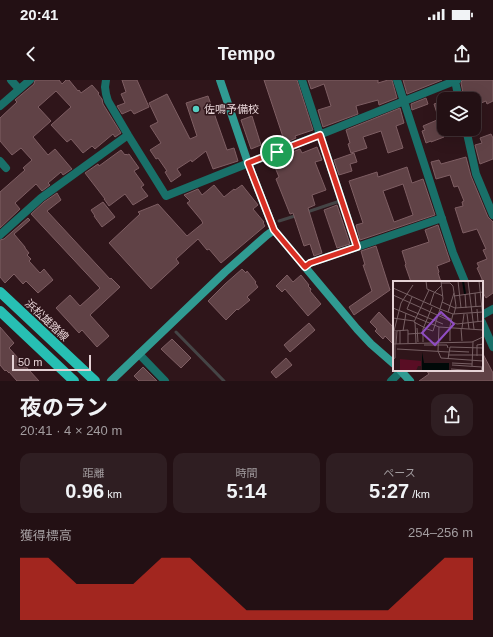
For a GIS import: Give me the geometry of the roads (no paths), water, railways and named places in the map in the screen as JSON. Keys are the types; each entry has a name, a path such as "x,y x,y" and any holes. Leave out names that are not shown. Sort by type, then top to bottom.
{"main road":[{"name":"浜松雄踏線","path":"0,292 95,381"},
{"path":"0,311 74,381"}],"street":[{"path":"11,80 19,89"},
{"path":"0,106 30,80"},
{"path":"106,80 105,88 108,101 166,196 456,80 458,92"},
{"path":"220,80 248,163 274,230 364,336 393,363"},
{"path":"302,80 357,247"},
{"path":"397,80 453,253 465,281"},
{"path":"0,235 41,198 128,135"},
{"path":"468,136 476,174 493,215"},
{"path":"0,161 6,168"},
{"path":"305,267 310,263 442,218"},
{"path":"111,381 225,272 274,230"},
{"path":"483,314 493,309"},
{"path":"483,324 493,347"},
{"path":"139,354 165,381"},
{"path":"391,381 400,371"},
{"path":"402,371 410,381"}],"waterway":[{"path":"307,212 337,202"},
{"path":"279,221 298,215"},
{"path":"176,332 224,381"}],"place":[{"name":"佐鳴予備校","path":"196,109"}]}
